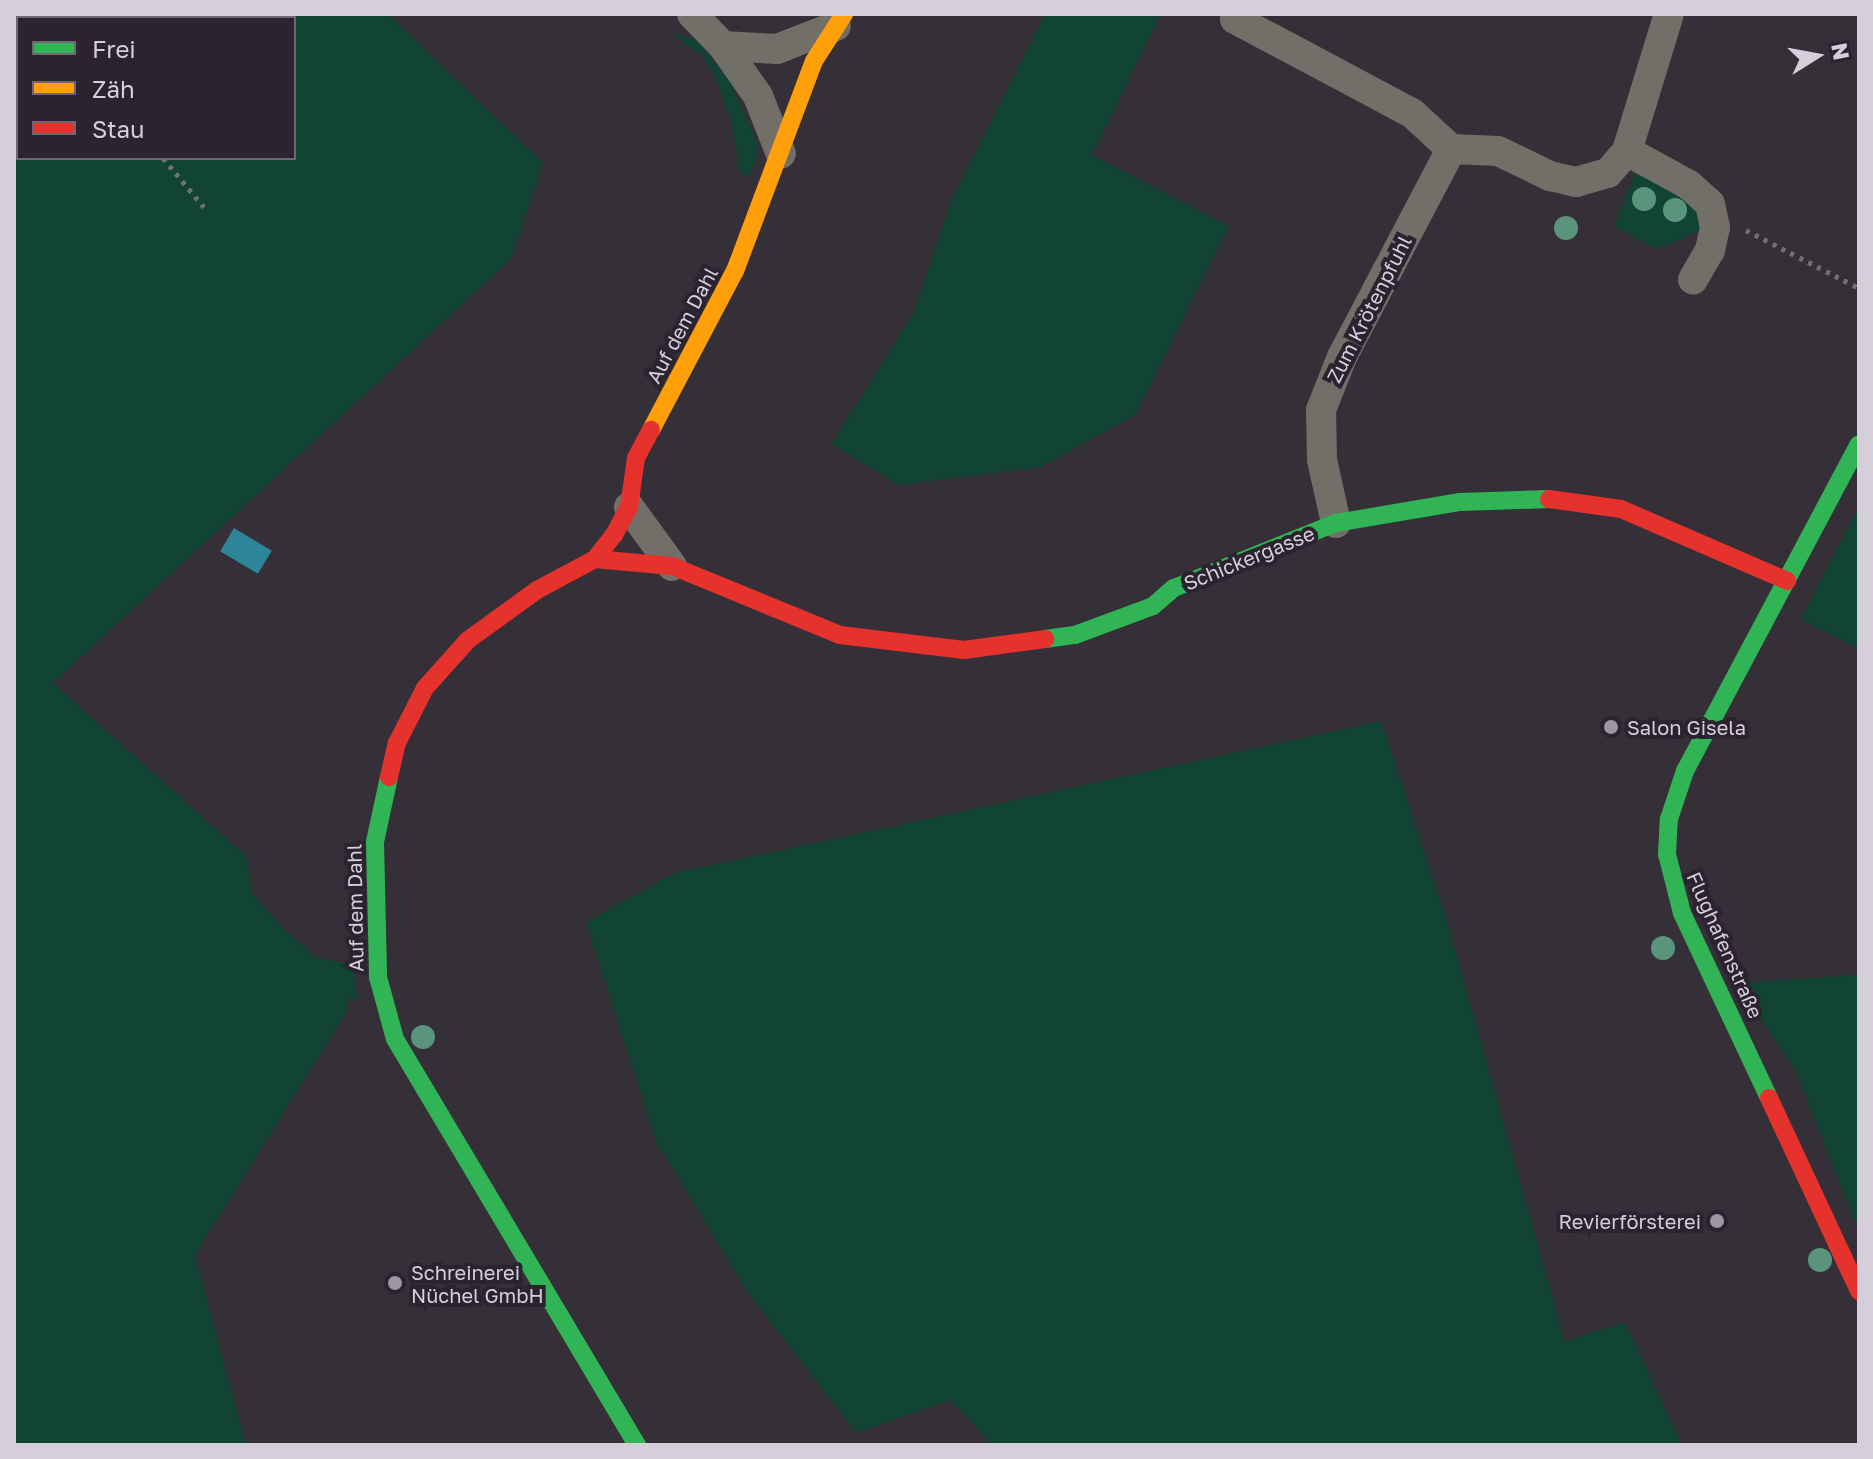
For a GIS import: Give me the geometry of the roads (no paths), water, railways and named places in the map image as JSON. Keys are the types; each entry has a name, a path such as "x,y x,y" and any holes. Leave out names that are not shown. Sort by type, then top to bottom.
{"street":[{"path":"692,14 723,46 758,96 781,154"},
{"path":"1236,16 1412,113 1451,149 1498,151 1550,176 1576,182 1608,173 1627,151 1669,14"},
{"path":"723,46 753,52 777,49 841,19"},
{"name":"Auf dem Dahl","path":"637,1445 395,1039 378,977 373,896 382,793 397,743 425,688 468,640 504,613 595,559 629,507 636,458 735,271 814,61 841,19"},
{"name":"Zum Krötenpfuhl","path":"1336,523 1322,460 1321,410 1342,357 1451,149"},
{"path":"1627,151 1689,185 1714,214 1710,250 1693,279"},
{"name":"Flughafenstraße","path":"1859,444 1685,771 1669,819 1667,854 1682,913 1859,1291"},
{"name":"Schickergasse","path":"595,559 672,566 840,635 964,650 1075,635 1153,606 1174,588 1251,554 1336,523 1460,502 1565,498 1621,509 1787,581"},
{"path":"629,507 672,566"}],"water":[{"path":"234,528 272,551 258,574 220,551"}],"place":[{"name":"Salon Gisela","path":"1611,727"},
{"name":"Revierförsterei","path":"1717,1221"},
{"name":"Schreinerei Nüchel GmbH","path":"395,1283"}]}
